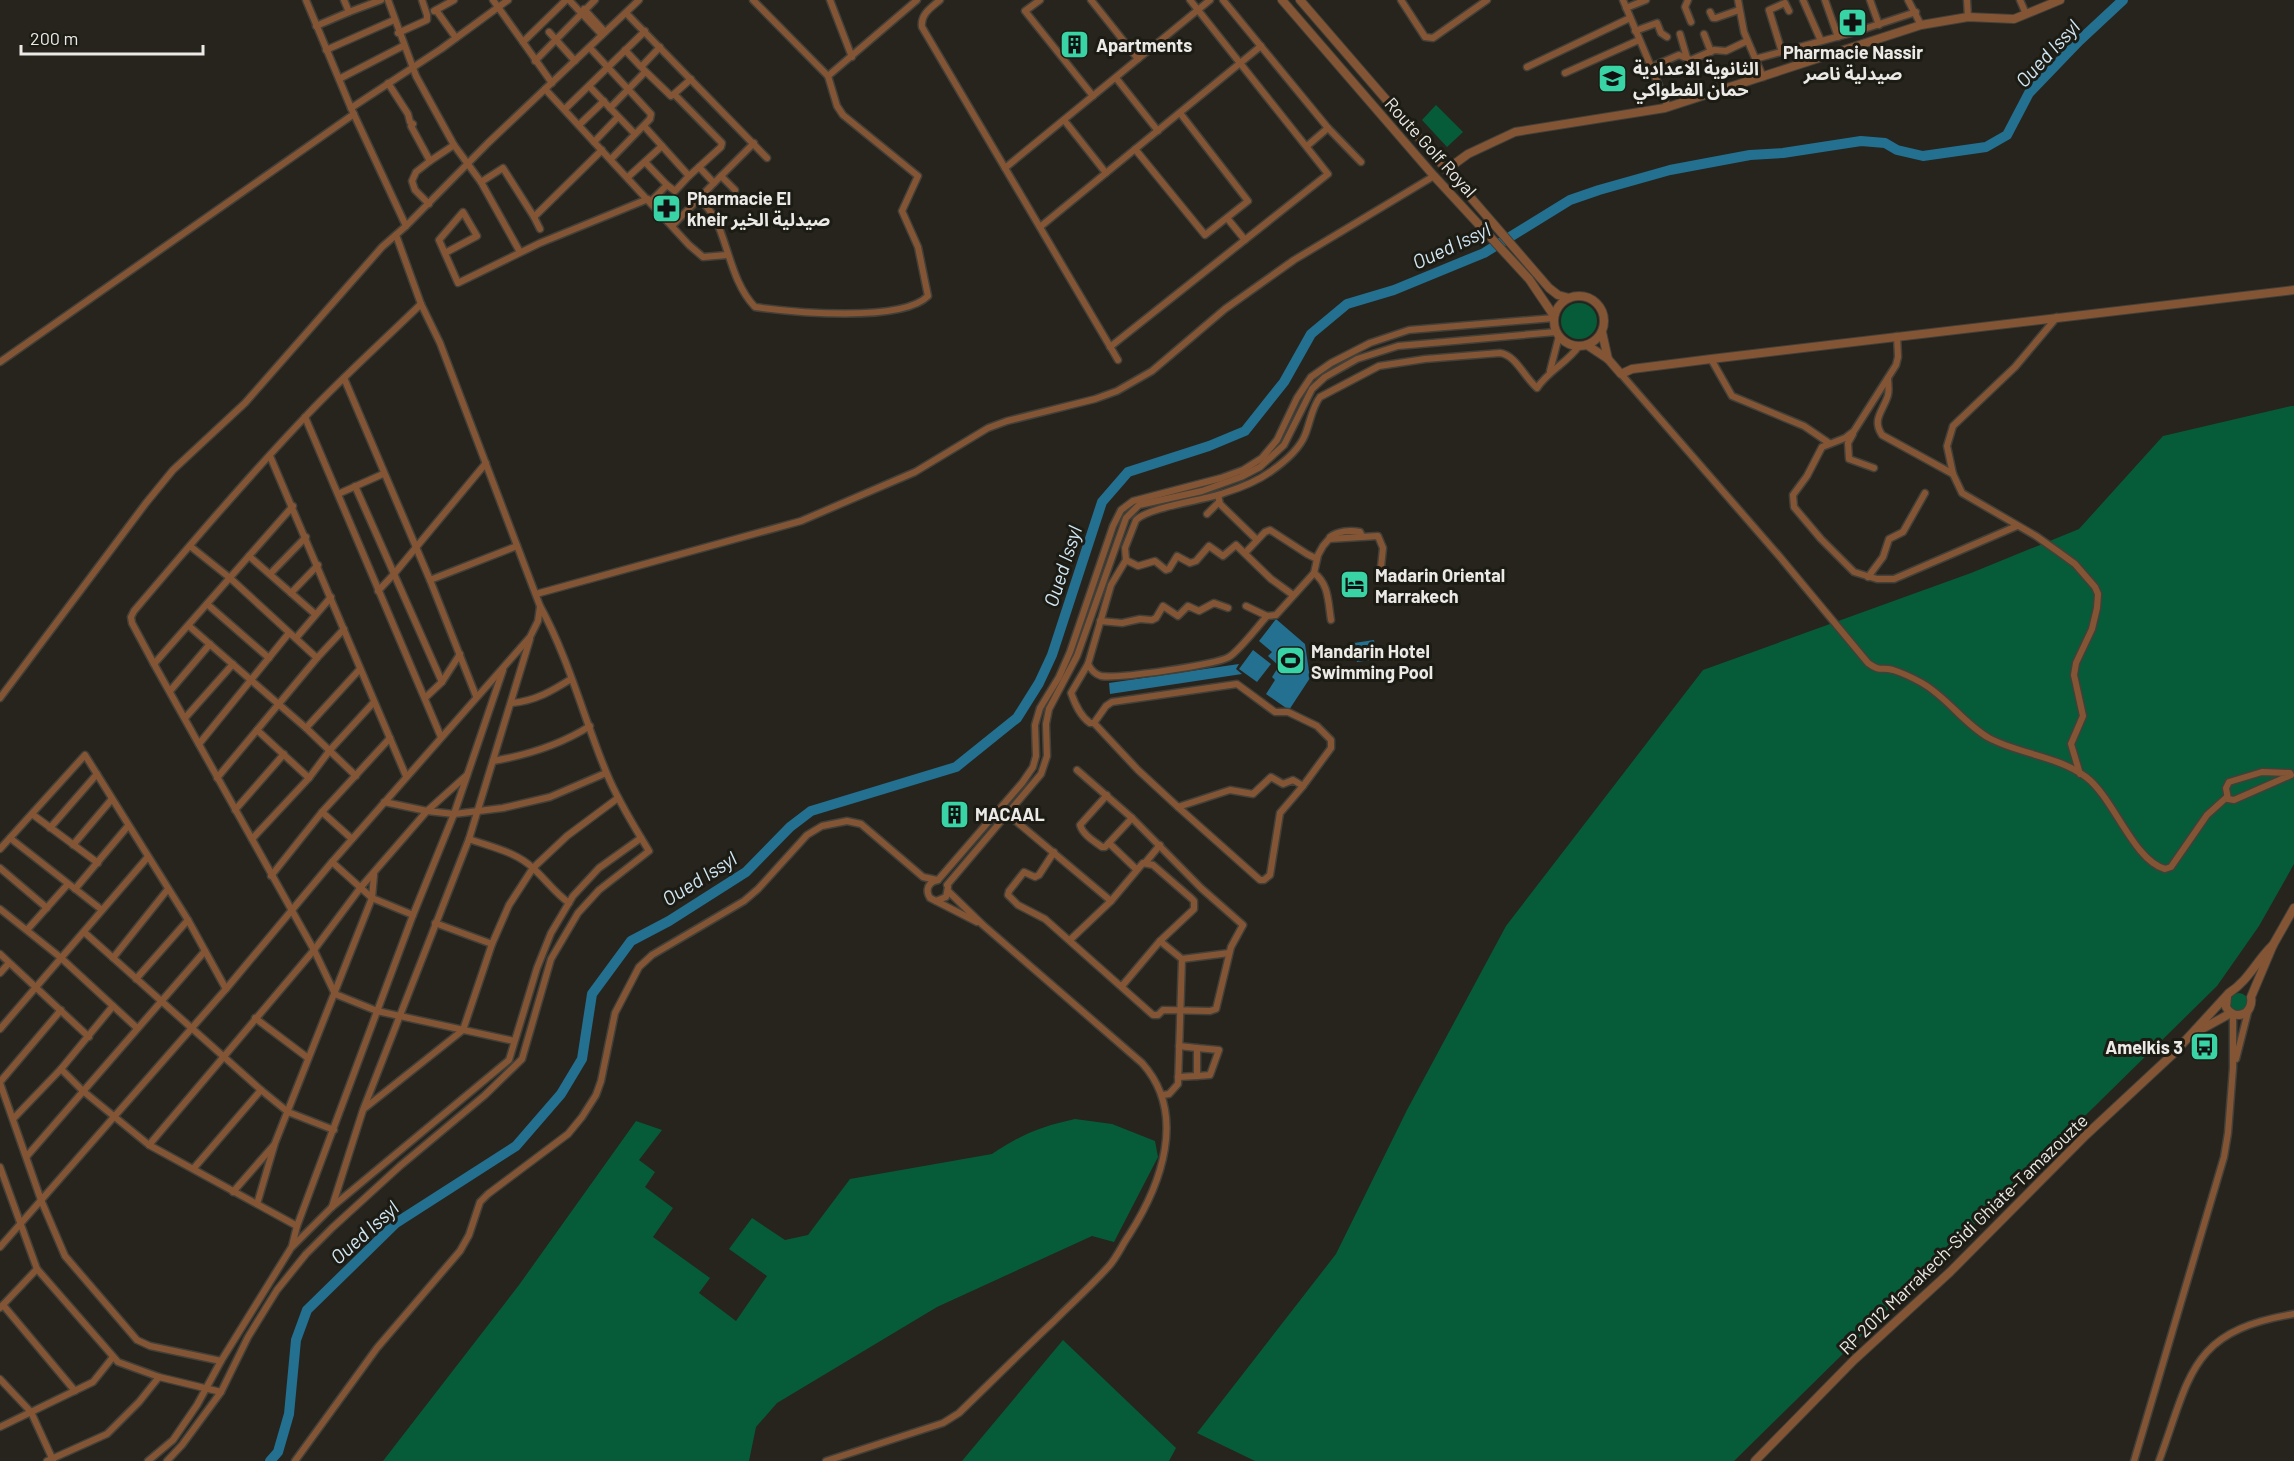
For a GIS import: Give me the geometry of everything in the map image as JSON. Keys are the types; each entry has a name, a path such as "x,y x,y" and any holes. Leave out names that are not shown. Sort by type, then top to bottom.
{"street":[{"path":"306,0 352,111 406,226"},
{"path":"344,0 349,12"},
{"path":"316,26 381,0"},
{"path":"388,0 411,67 454,145 466,165 481,182 520,252"},
{"path":"422,0 428,15"},
{"path":"493,0 552,83"},
{"path":"0,362 388,83 508,0"},
{"path":"523,42 568,0 583,11 604,33"},
{"path":"535,61 595,0"},
{"path":"0,698 173,470 245,403 382,247 639,0"},
{"path":"700,199 714,217 748,300 755,308 825,314 869,312 905,308 927,297 918,247 902,211 918,176 843,115 837,106 828,76 753,0"},
{"path":"830,0 852,57"},
{"path":"828,76 917,0"},
{"path":"940,0 924,14 921,21 922,27 1118,360"},
{"path":"1040,0 1025,11 1093,96"},
{"path":"1091,0 1138,59"},
{"path":"1110,347 1328,174 1190,0"},
{"path":"1005,168 1210,0"},
{"path":"1223,0 1328,128 1361,162"},
{"name":"Route Golf Royal","path":"1282,0 1434,176 1488,231 1536,287 1554,317"},
{"name":"Route Golf Royal","path":"1300,0 1552,291 1569,298"},
{"path":"1401,0 1425,37 1429,38 1433,38 1487,0"},
{"path":"1623,0 1668,107"},
{"path":"1626,8 1646,0"},
{"path":"1688,0 1685,7 1691,22"},
{"path":"1738,0 1738,10 1747,41 1763,77"},
{"path":"1803,0 1821,41"},
{"path":"1825,0 1838,37"},
{"path":"1870,0 1879,25"},
{"path":"1908,0 1921,25"},
{"path":"1967,0 1968,17"},
{"path":"2020,0 2026,14"},
{"path":"1446,170 1468,154 1515,132 1668,107 1921,25 1968,17 2005,20 2060,0"},
{"path":"398,33 425,21 428,15 452,1"},
{"path":"1782,52 1769,10 1784,2 1789,11"},
{"path":"436,10 456,38"},
{"path":"1710,12 1713,18 1716,18 1738,10"},
{"path":"1755,59 1838,37 1916,12"},
{"path":"626,13 767,158"},
{"path":"1527,67 1630,18"},
{"path":"326,50 394,20"},
{"path":"1635,31 1657,23 1667,38"},
{"path":"549,32 575,61"},
{"path":"564,109 645,32"},
{"path":"1704,33 1711,52"},
{"path":"1680,34 1688,58"},
{"path":"1565,73 1639,40"},
{"path":"1650,67 1679,55 1691,60 1711,52 1725,51 1747,41"},
{"path":"339,79 403,46"},
{"path":"1040,227 1261,46"},
{"path":"610,108 628,89 660,47"},
{"path":"590,48 651,114 644,126 611,159"},
{"path":"625,50 670,96 691,79"},
{"path":"1116,78 1158,130"},
{"path":"388,83 408,114 413,124 411,126 430,161"},
{"path":"589,86 635,134"},
{"path":"545,89 688,245 703,257 728,255"},
{"path":"645,162 675,191 721,147 722,142 674,94"},
{"path":"579,125 604,101"},
{"path":"1135,149 1205,235 1227,218 1248,201 1180,113"},
{"path":"594,141 618,117"},
{"path":"1064,120 1106,173"},
{"path":"644,126 689,176"},
{"path":"1307,147 1328,128"},
{"path":"672,226 754,143"},
{"path":"429,204 415,190 412,181 416,172 454,145"},
{"path":"628,177 662,146"},
{"path":"534,217 602,150"},
{"path":"699,167 714,183"},
{"path":"481,182 503,168 540,229"},
{"path":"721,176 735,190"},
{"path":"536,594 793,524 915,472 988,428 1007,421 1080,404 1117,391 1152,371 1225,309 1286,266 1434,176"},
{"path":"445,253 477,236 463,212 439,240 458,283 520,252 649,200 667,185"},
{"path":"1227,218 1245,240"},
{"path":"167,1461 182,1445 221,1392 248,1337 271,1300 306,1254 400,1166 485,1095 522,1059 551,959 578,913 599,890 649,851 606,773 572,679 540,606 440,343 421,304 396,235"},
{"path":"1621,374 1632,369 1711,359 2294,290"},
{"path":"1550,372 1558,334 1554,317 1560,305 1569,298 1584,297 1596,303 1603,316 1602,331 1608,359"},
{"path":"421,304 305,417 190,546 131,617 154,664 314,950 335,994 377,1011 514,1041"},
{"path":"928,888 930,883 937,880 1022,783 1033,766 1036,756 1036,718 1042,703 1067,661 1113,526 1121,510 1137,500 1207,483 1250,466 1262,458 1275,445 1297,398 1314,374 1370,343 1408,330 1554,317"},
{"path":"2057,317 2015,367 1953,426 1947,446 1953,474 1962,494 2075,564 2089,579 2098,594 2092,629 2076,663 2074,675 2083,716 2071,744 2080,774"},
{"path":"1496,322 1498,337"},
{"path":"1427,328 1429,343"},
{"path":"1408,330 1410,345"},
{"path":"1094,723 1106,706 1112,702 1237,684 1275,712 1288,712 1317,726 1331,740 1331,748 1280,813 1270,875 1264,880 1260,880 1138,770 1094,723 1090,723 1083,717 1074,703 1071,693 1088,664 1111,585 1126,560 1125,548 1140,517 1158,510 1218,498 1255,482 1283,463 1304,438 1320,397 1379,366 1425,359 1500,353 1512,357 1526,378 1537,388 1550,372 1598,337 1602,331"},
{"path":"936,901 945,898 948,888 1039,778 1043,770 1047,756 1046,724 1049,709 1073,667 1130,512 1139,505 1202,491 1255,470 1272,458 1284,445 1306,397 1321,380 1371,353 1392,347 1498,337 1558,334 1568,344 1583,346 1608,359 1868,663 1880,670 1890,669 1904,674 1924,684 1989,738 2070,768 2080,774 2097,788 2109,802 2139,848 2159,866 2165,869 2171,867 2207,815 2227,797"},
{"path":"1874,468 1849,459 1848,443 1898,361 1897,336"},
{"path":"1711,359 1732,396 1784,420 1804,426 1829,443"},
{"path":"344,378 430,580 476,696"},
{"path":"1888,378 1888,395 1877,418 1878,430 1882,435 1953,474"},
{"path":"305,417 441,737"},
{"path":"1854,431 1845,438 1822,447 1792,501 1794,507 1854,572 1877,579 1894,579 2017,526"},
{"path":"270,456 332,597 406,776"},
{"path":"378,591 486,463"},
{"path":"338,494 383,474"},
{"path":"356,486 442,682"},
{"path":"1868,577 1883,557 1891,538 1903,532 1925,493"},
{"path":"1207,514 1218,498"},
{"path":"1218,498 1257,540"},
{"path":"154,664 293,506"},
{"path":"1246,552 1264,532 1269,530 1275,531 1317,559"},
{"path":"1246,606 1267,616 1276,615 1314,573 1317,559 1329,539 1378,536 1383,548 1381,567"},
{"path":"270,574 306,537"},
{"path":"1126,560 1138,566 1155,561 1166,570 1177,556 1190,563 1196,561 1209,546 1223,556 1232,546 1236,545 1246,552 1271,579 1293,595"},
{"path":"190,546 230,578 317,658"},
{"path":"430,580 517,546"},
{"path":"249,556 315,614"},
{"path":"291,593 318,565"},
{"path":"1314,573 1322,579 1326,586 1331,620"},
{"path":"296,638 332,597"},
{"path":"1100,621 1122,623 1140,619 1152,621 1163,606 1178,616 1188,606 1199,611 1214,603 1228,608"},
{"path":"207,604 269,658"},
{"path":"332,1207 363,1110 469,839 476,810 512,703 530,637 538,621 540,606"},
{"path":"1088,664 1092,672 1100,676 1115,677 1179,668 1225,658 1231,656 1267,616"},
{"path":"189,626 278,706 306,728 356,776"},
{"path":"217,778 344,629"},
{"path":"199,744 289,633"},
{"path":"0,1247 190,1027 226,989 352,838 530,637"},
{"path":"170,691 210,644"},
{"path":"426,698 442,682 460,654"},
{"path":"185,718 232,664"},
{"path":"291,1248 297,1226 413,915 454,814 505,667"},
{"path":"306,728 360,669"},
{"path":"512,703 529,701 572,679"},
{"path":"252,839 375,702"},
{"path":"493,761 521,756 550,747 590,726"},
{"path":"257,730 309,778"},
{"path":"272,876 322,812 390,738"},
{"path":"236,810 284,754"},
{"path":"0,849 85,755 147,858 188,920 226,989"},
{"path":"1054,852 1039,875 1035,877 1024,872 1009,891 1008,895 1018,905 1045,919 1153,1015 1158,1015 1163,1010 1210,1011 1216,1009 1229,953 1243,925 1204,891 1132,818 1077,771"},
{"path":"2227,797 2226,788 2229,782 2262,772 2293,774"},
{"path":"2262,772 2263,788"},
{"path":"384,802 454,814 503,808 550,797 606,773"},
{"path":"50,828 97,774"},
{"path":"149,1145 314,950 361,887 427,811 468,774"},
{"path":"2227,797 2234,800 2293,774"},
{"path":"1178,807 1230,790 1253,794 1271,777 1283,784 1293,780 1303,786"},
{"path":"1107,795 1080,825 1082,831 1102,847 1109,843 1132,818"},
{"path":"363,1110 464,1030 492,944 509,905 533,868 567,836 618,798"},
{"path":"73,845 112,799"},
{"path":"1000,807 1111,901"},
{"path":"322,812 352,838"},
{"path":"32,814 98,864"},
{"path":"295,1461 377,1348 460,1251 469,1235 480,1202 494,1188 568,1134 582,1117 596,1095 601,1081 615,1013 639,967 652,955 744,901 758,890 807,835 822,826 847,821 861,824 923,877 930,897 983,925"},
{"path":"75,889 128,826"},
{"path":"10,838 102,910"},
{"path":"148,1461 173,1440 197,1405 221,1361 291,1248 332,1207 509,1060 537,968 551,933 569,903 599,868 641,838"},
{"path":"469,839 513,854 533,868 557,894 569,903"},
{"path":"1109,843 1136,868"},
{"path":"1070,940 1111,901 1136,868 1145,863 1160,845"},
{"path":"0,1029 147,858"},
{"path":"332,862 372,898 413,915"},
{"path":"1145,863 1153,865 1191,898 1194,904"},
{"path":"0,868 47,908"},
{"path":"257,1204 275,1143 372,898 374,874"},
{"path":"826,1461 944,1423 959,1413 1110,1264 1141,1216 1152,1194 1162,1164 1167,1136 1163,1095 1154,1076 1142,1063 983,925 948,888 937,880 923,877"},
{"path":"27,930 68,884"},
{"path":"113,958 168,889"},
{"path":"1122,986 1160,941 1194,909 1194,904 1204,891"},
{"path":"2233,1068 2251,1005 2250,997 2273,945 2294,908"},
{"path":"0,909 60,957 137,1028"},
{"path":"136,979 188,920"},
{"path":"435,923 492,944"},
{"path":"84,932 288,1112 334,1130"},
{"path":"1160,941 1182,959 1229,953"},
{"path":"2134,1461 2224,1157 2233,1068 2232,1014 2226,1006 2227,997 2236,990 2273,945"},
{"path":"27,1156 205,951"},
{"path":"0,954 89,1036"},
{"path":"1163,1095 1176,1089 1178,1077 1182,959"},
{"path":"0,973 9,963"},
{"path":"2236,990 2245,991 2250,997"},
{"name":"RP 2012 Marrakech-Sidi Ghiate-Tamazouzte","path":"1755,1461 1854,1360 1950,1272 2086,1135 2195,1032 2227,997"},
{"path":"13,1119 61,1069 112,1006"},
{"path":"61,1010 0,1083 41,1200 65,1256 137,1340 150,1346 221,1361"},
{"path":"2232,1014 2240,1016 2248,1012"},
{"name":"RP 2012 Marrakech-Sidi Ghiate-Tamazouzte","path":"2195,1032 2232,1014"},
{"path":"255,1018 308,1058"},
{"path":"1178,1077 1210,1075 1219,1050 1179,1046"},
{"path":"1197,1048 1197,1076"},
{"path":"61,1069 149,1145 297,1226"},
{"path":"194,1168 261,1090"},
{"path":"233,1192 275,1143"},
{"path":"0,1167 37,1269 113,1357 118,1362 159,1377 221,1392"},
{"path":"0,1187 6,1181"},
{"path":"37,1269 2,1306 75,1391"},
{"path":"2159,1461 2191,1374 2204,1354 2239,1328 2294,1314"},
{"path":"0,1427 93,1382 113,1357"},
{"path":"0,1379 31,1412 51,1460 107,1434 139,1402 159,1377"}],"green space":[{"path":"1436,105 1463,132 1447,147 1422,120"},
{"path":"1579,303 1592,308 1597,321 1592,334 1579,339 1566,334 1561,321 1566,308"},
{"path":"2294,406 2294,864 2259,926 2217,986 1734,1461 1255,1461 1197,1433 1336,1254 1407,1110 1506,926 1703,670 1971,573 2079,529 2163,436"},
{"path":"2239,993 2245,996 2248,1002 2245,1008 2239,1011 2233,1008 2230,1002 2233,996"},
{"path":"1075,1119 1112,1124 1155,1141 1158,1157 1114,1242 1092,1236 937,1307 777,1403 756,1427 749,1461 383,1461 519,1285 636,1121 662,1130 639,1160 655,1172 645,1187 673,1208 653,1237 710,1278 699,1293 736,1321 767,1276 729,1249 752,1218 785,1240 808,1235 850,1179 992,1154 1032,1132"},
{"path":"1063,1340 1176,1448 1169,1461 962,1461"}],"water":[{"name":"Mandarin Hotel Swimming Pool","path":"1276,619 1305,644 1310,678 1289,710 1266,694 1275,680 1272,677 1279,666 1268,656 1272,652 1259,641"},
{"path":"1374,640 1377,659 1357,662 1354,643"},
{"path":"1253,650 1271,664 1257,682 1239,669"},
{"path":"1239,664 1236,669 1242,674 1110,694 1109,683"}],"waterway":[{"name":"Oued Issyl","path":"270,1461 278,1452 289,1414 296,1340 307,1310 396,1223 516,1146 561,1094 582,1059 592,994 631,941 669,921 746,872 790,827 811,811 956,767 1017,718 1039,683 1052,655 1102,502 1128,472 1209,446 1245,431 1284,382 1311,334 1347,304 1394,290 1484,253 1570,200 1670,170 1750,155 1783,153 1861,141 1885,143 1897,150 1923,156 1986,147 2007,135 2029,93 2123,0"}],"place":[{"name":"Pharmacie Nassir صيدلية ناصر","path":"1853,23"},
{"name":"Apartments","path":"1075,45"},
{"name":"الثانوية الاعدادية حمان الفطواكي","path":"1612,78"},
{"name":"Pharmacie El kheir صيدلية الخير","path":"666,208"},
{"name":"Madarin Oriental Marrakech","path":"1354,585"},
{"name":"Mandarin Hotel Swimming Pool","path":"1290,661"},
{"name":"MACAAL","path":"954,814"},
{"name":"Amelkis 3","path":"2204,1047"}]}
